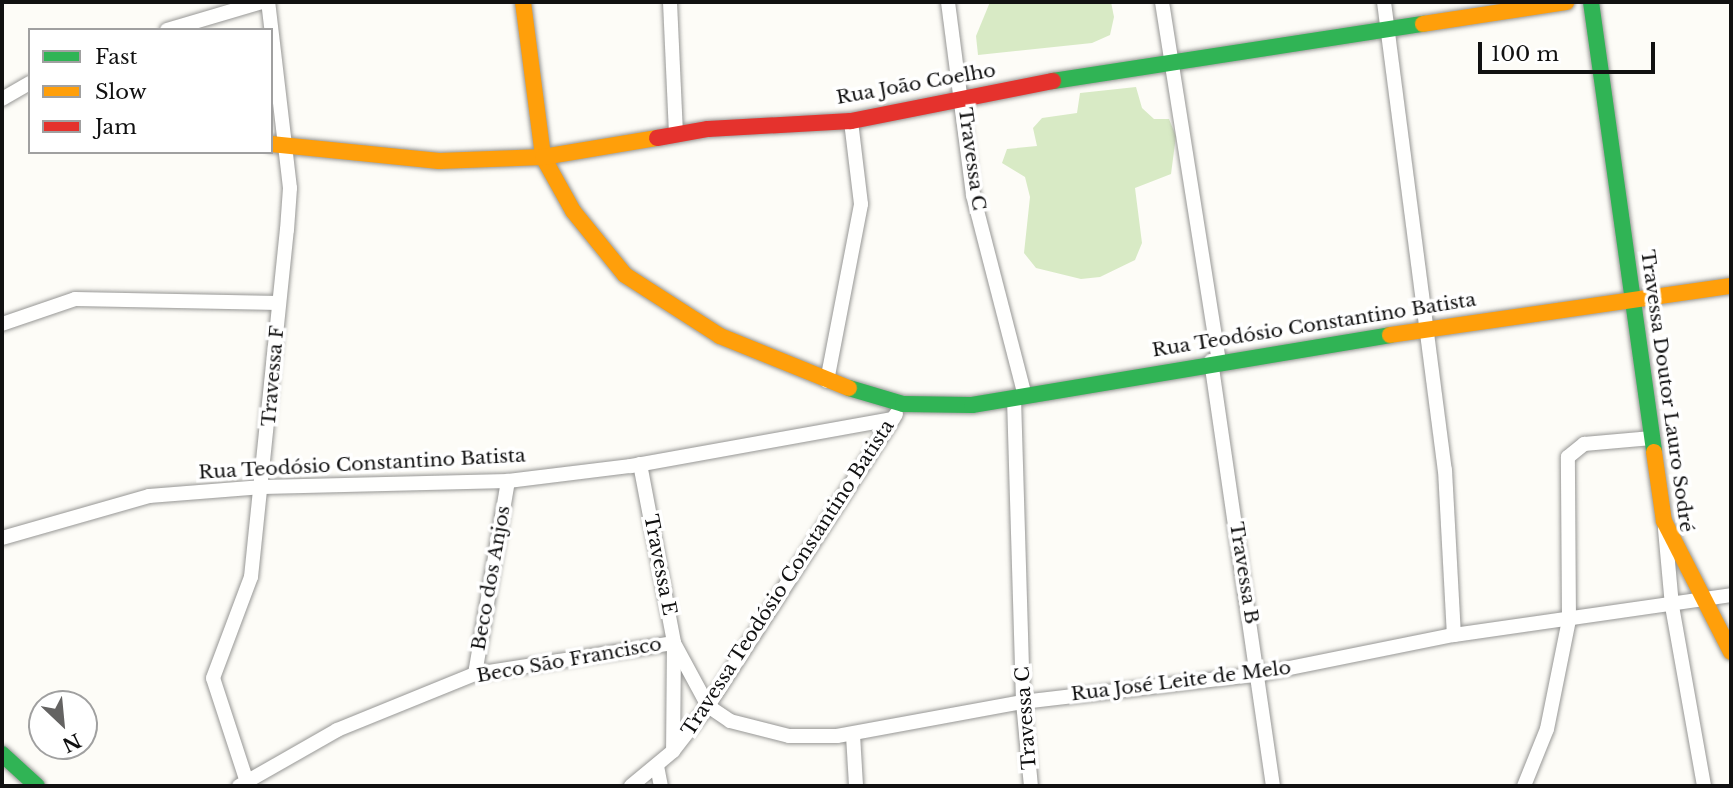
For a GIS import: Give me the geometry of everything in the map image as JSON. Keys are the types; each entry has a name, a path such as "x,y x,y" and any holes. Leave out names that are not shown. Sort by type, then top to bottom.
{"street":[{"path":"174,28 262,2"},
{"name":"Travessa F","path":"268,2 270,28"},
{"path":"523,2 543,157"},
{"path":"670,2 676,134"},
{"name":"Travessa C","path":"948,2 963,95 973,195 1019,397 1023,702 1031,786"},
{"name":"Travessa B","path":"1163,2 1260,674 1273,786"},
{"path":"1384,2 1451,537 1454,635"},
{"name":"Rua João Coelho","path":"279,145 439,161 543,157 676,134 851,121 963,95 1171,67 1566,2"},
{"name":"Travessa Doutor Lauro Sodré","path":"1591,2 1664,521 1672,606 1704,786"},
{"name":"Travessa F","path":"242,783 213,678 251,577 262,487 290,188 279,145 273,67"},
{"path":"2,99 28,84"},
{"path":"827,381 861,204 851,121"},
{"name":"Rua Teodósio Constantino Batista","path":"543,157 573,211 625,275 720,336 827,381 903,404 972,405 1215,360 1731,286"},
{"path":"2,324 75,299 279,303"},
{"name":"Travessa Teodósio Constantino Batista","path":"673,751 708,706 903,404"},
{"name":"Rua Teodósio Constantino Batista","path":"2,538 149,496 262,487 509,481 640,464 892,419"},
{"path":"1524,786 1547,729 1569,620 1571,451 1584,443 1652,438"},
{"name":"Travessa E","path":"640,464 674,643 673,751"},
{"name":"Beco dos Anjos","path":"475,674 509,481"},
{"path":"1664,521 1731,652"},
{"name":"Rua José Leite de Melo","path":"708,706 730,721 765,733 853,735 1023,702 1260,674 1454,635 1672,606 1731,595"},
{"path":"674,643 708,706"},
{"name":"Beco São Francisco","path":"242,783 337,730 475,674 674,643"},
{"path":"853,735 856,786"},
{"path":"631,786 673,751"},
{"path":"2,754 29,783"},
{"path":"657,766 661,786"}],"green space":[{"path":"990,2 1111,2 1114,17 1110,35 1092,43 978,55 976,36"},
{"path":"1136,87 1142,108 1154,119 1169,119 1176,136 1171,174 1135,188 1142,243 1135,260 1100,277 1081,279 1036,268 1024,253 1030,197 1025,177 1002,163 1007,149 1037,146 1033,128 1042,118 1077,113 1080,93"}],"traffic: fast":[{"path":"1591,2 1654,452"},
{"path":"1053,81 1423,24"},
{"path":"849,388 903,404 972,405 1390,335"},
{"path":"2,754 37,786"}],"traffic: slow":[{"path":"523,2 543,157 573,211 625,275 720,336 849,388"},
{"path":"1423,24 1566,2"},
{"path":"273,144 439,161 543,157 657,138"},
{"path":"1390,335 1731,286"},
{"path":"1654,452 1664,521 1731,652"}],"traffic: jam":[{"path":"657,138 708,129 851,121 1053,81"}]}
